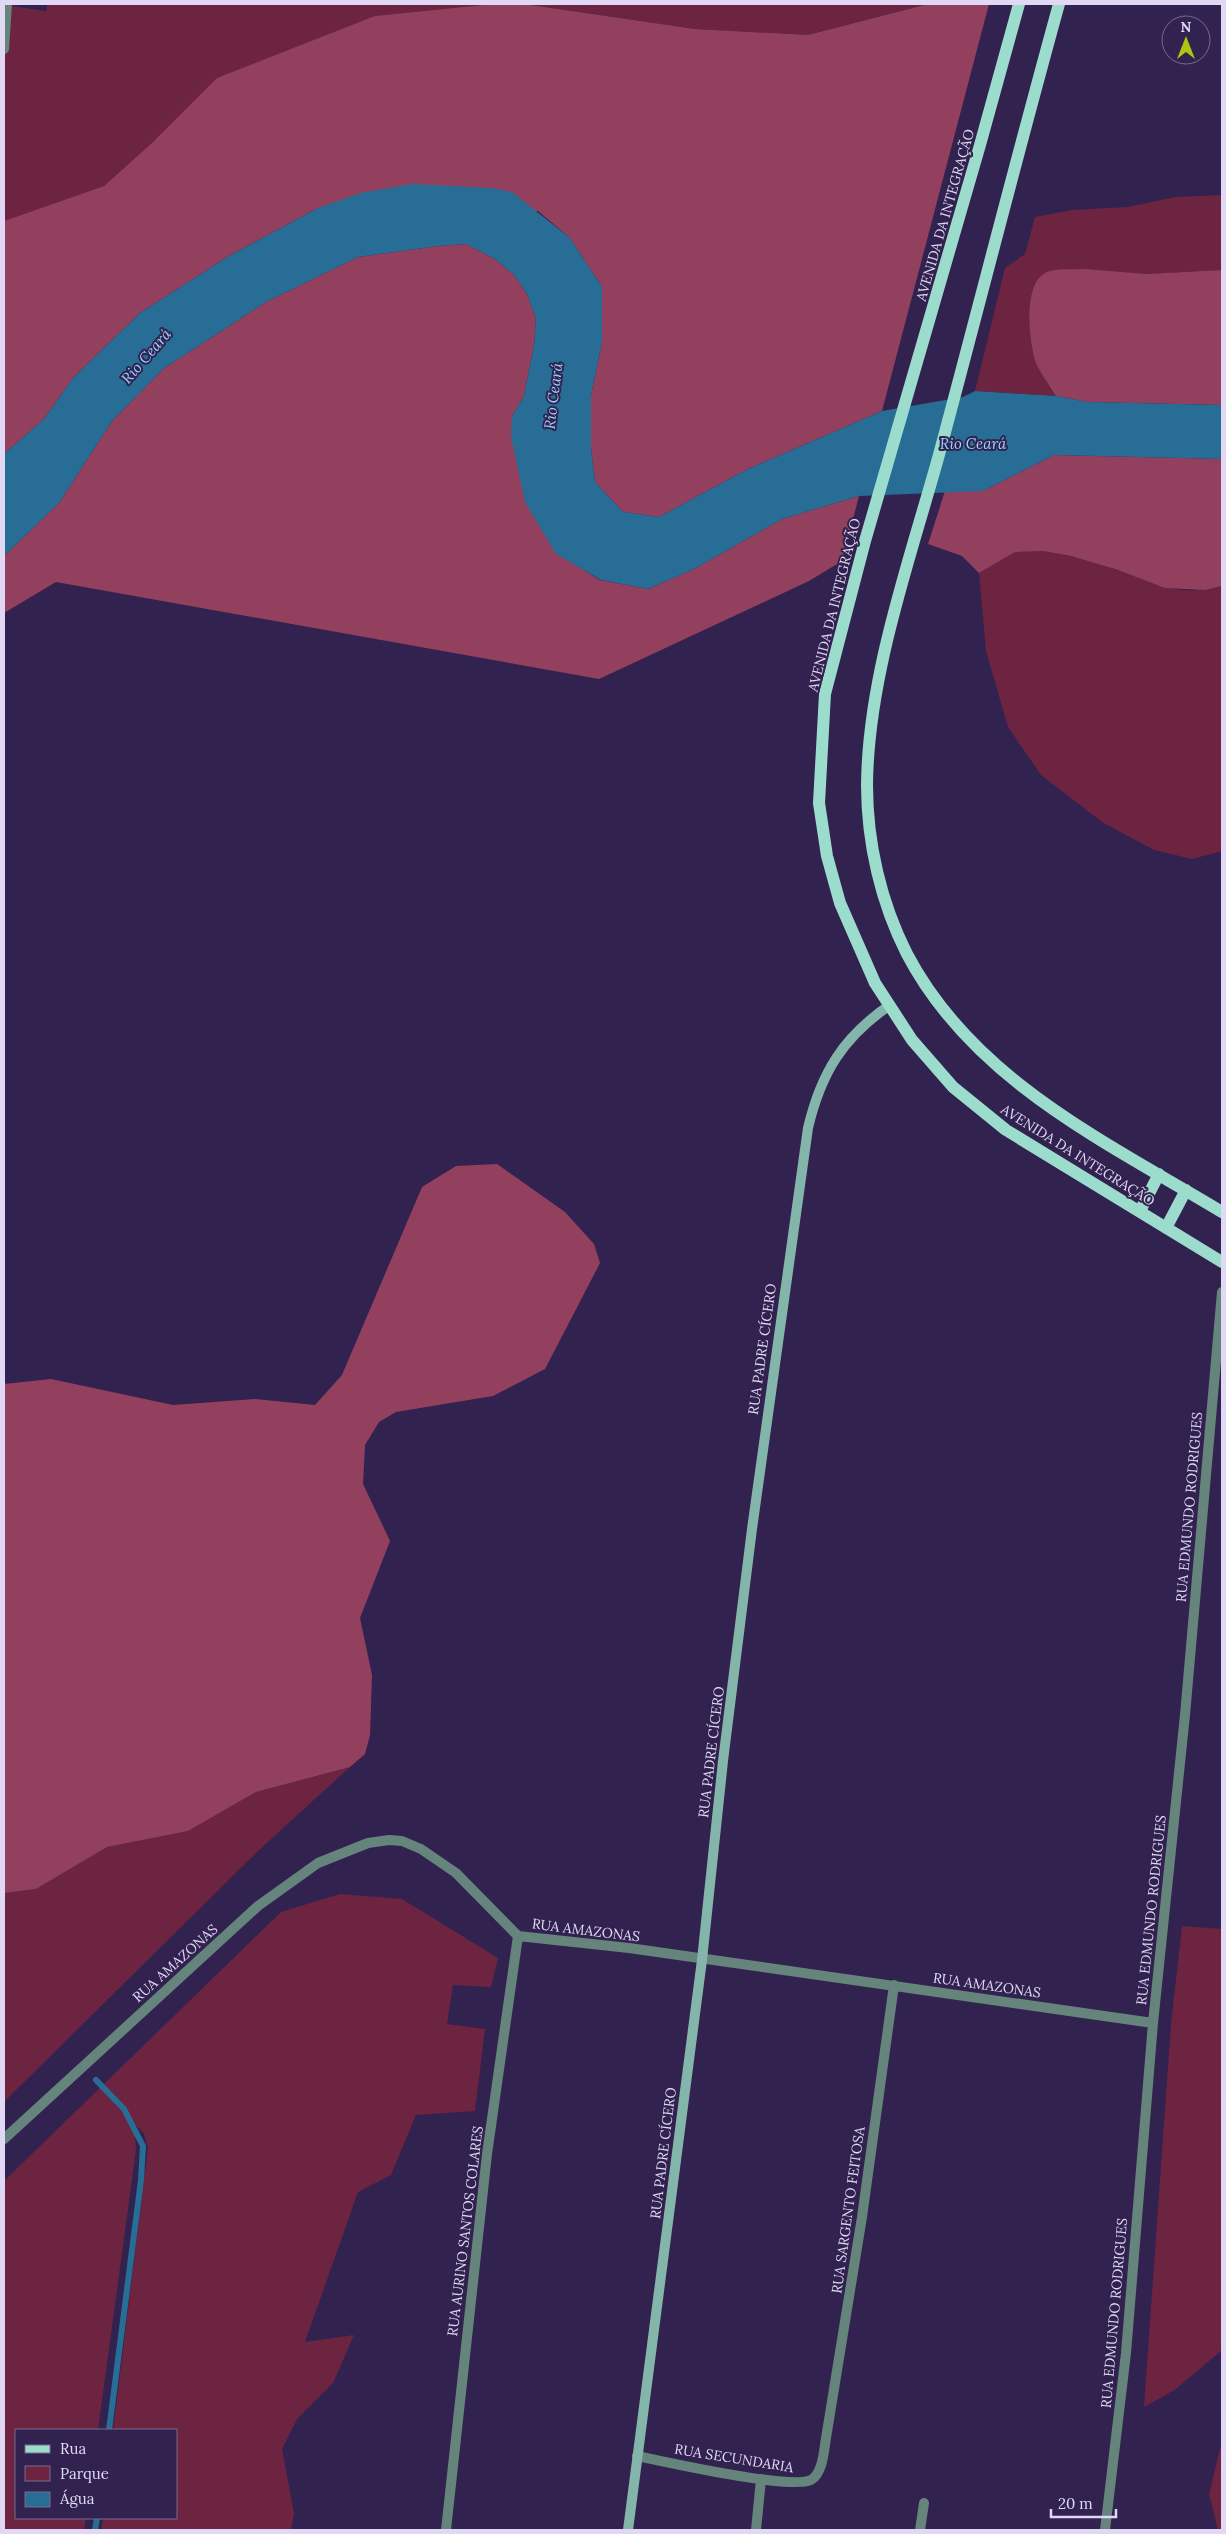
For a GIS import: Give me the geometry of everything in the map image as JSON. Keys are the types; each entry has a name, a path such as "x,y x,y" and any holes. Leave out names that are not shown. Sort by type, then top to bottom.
{"main road":[{"name":"AVENIDA DA INTEGRAÇÃO","path":"1019,4 865,541 825,694 819,803 827,856 840,904 875,983 912,1040 961,1093 1006,1130 1222,1262"},
{"name":"AVENIDA DA INTEGRAÇÃO","path":"1059,4 891,630 870,739 867,783 868,824 875,862 887,905 907,954 928,988 957,1026 987,1059 1051,1109 1222,1212"},
{"path":"1140,1212 1159,1174"},
{"path":"1166,1228 1186,1190"}],"street":[{"path":"4,49 7,4"},
{"name":"RUA PADRE CÍCERO","path":"628,2530 702,1960 723,1761 752,1529 808,1128 815,1097 840,1050 855,1033 890,1005"},
{"name":"RUA EDMUNDO RODRIGUES","path":"1105,2530 1126,2353 1153,2023 1185,1715 1220,1338 1222,1292"},
{"name":"RUA AMAZONAS","path":"4,2139 258,1906 318,1863 343,1852 389,1840 402,1841 421,1849 456,1873 518,1936 628,1948 1153,2023"},
{"name":"RUA AURINO SANTOS COLARES","path":"446,2530 487,2154 518,1936"},
{"name":"RUA SARGENTO FEITOSA","path":"826,2438 862,2217 894,1985"},
{"name":"RUA SECUNDARIA","path":"637,2456 760,2479 799,2482 811,2480 817,2474 822,2463 826,2438"},
{"path":"756,2530 760,2479"},
{"path":"920,2530 924,2503"}],"green space":[{"path":"47,4 493,4 375,16 153,142 104,186 4,221 4,5 46,11"},
{"path":"524,4 928,4 808,35 695,29"},
{"path":"1222,195 1222,270 1147,274 1086,269 1037,364 1056,396 975,391 1005,268 1025,254 1035,217 1072,210 1128,207 1175,197"},
{"path":"1043,551 1097,563 1155,584 1179,590 1206,589 1222,586 1222,851 1192,859 1154,850 1102,822 1041,775 1008,727 986,651 979,573 1015,552"},
{"path":"350,1767 259,1850 4,2102 4,1893 36,1889 107,1847 188,1831 256,1792"},
{"path":"340,1894 402,1899 498,1958 491,1987 453,1985 447,2024 485,2029 475,2111 416,2115 391,2175 358,2192 305,2342 354,2335 333,2383 297,2419 282,2449 294,2513 291,2530 101,2530 103,2519 178,2519 178,2429 113,2429 148,2148 144,2134 124,2111 135,2134 136,2150 98,2429 15,2429 15,2519 86,2519 84,2530 4,2530 4,2181 281,1912"},
{"path":"1182,1926 1222,1929 1222,2350 1176,2389 1144,2407 1171,2024"},
{"path":"1222,2441 1222,2530 1218,2530 1209,2494"}],"shaded area":[{"path":"493,4 524,4 695,29 808,35 928,4 989,4 882,411 748,469 659,517 623,512 595,482 591,449 591,395 602,342 602,287 570,238 538,211 318,208 229,256 140,313 73,378 44,419 4,454 4,221 104,186 153,142 217,78 375,16"},
{"path":"466,244 495,259 515,276 527,294 536,319 534,345 524,396 512,416 556,553 600,580 648,589 694,569 782,519 859,496 842,561 809,581 599,679 56,582 4,613 4,556 59,503 112,421 163,369 266,302 358,257"},
{"path":"1086,269 1147,274 1222,270 1222,405 1088,402 1056,396 1038,367 1033,354 1030,328 1031,300 1039,278 1047,272"},
{"path":"1054,455 1222,459 1222,586 1205,590 1165,588 1115,569 1071,556 1043,551 1015,552 979,573 962,556 928,544 945,491 983,491"},
{"path":"497,1164 565,1212 594,1244 600,1263 545,1369 493,1396 396,1412 379,1422 365,1445 363,1484 390,1541 360,1618 372,1675 370,1735 365,1754 350,1767 256,1792 188,1831 107,1847 36,1889 4,1893 4,1384 51,1379 173,1405 255,1399 315,1405 342,1375 422,1187 456,1166"}],"water":[{"name":"Rio Ceará","path":"412,184 491,188 512,192 570,238 602,287 602,342 591,395 591,449 595,482 623,512 659,517 748,469 882,411 963,397 975,391 1056,396 1088,402 1222,405 1222,459 1054,455 983,491 859,496 782,519 694,569 648,589 601,580 556,554 525,502 511,436 512,416 524,396 534,345 536,319 527,294 515,276 495,259 466,244 438,246 358,257 266,302 163,369 112,421 59,503 4,556 4,454 44,419 73,378 140,313 229,256 318,208 361,193"}],"waterway":[{"path":"96,2080 124,2109 143,2146 141,2180 109,2429"},
{"path":"95,2530 97,2519"}]}
